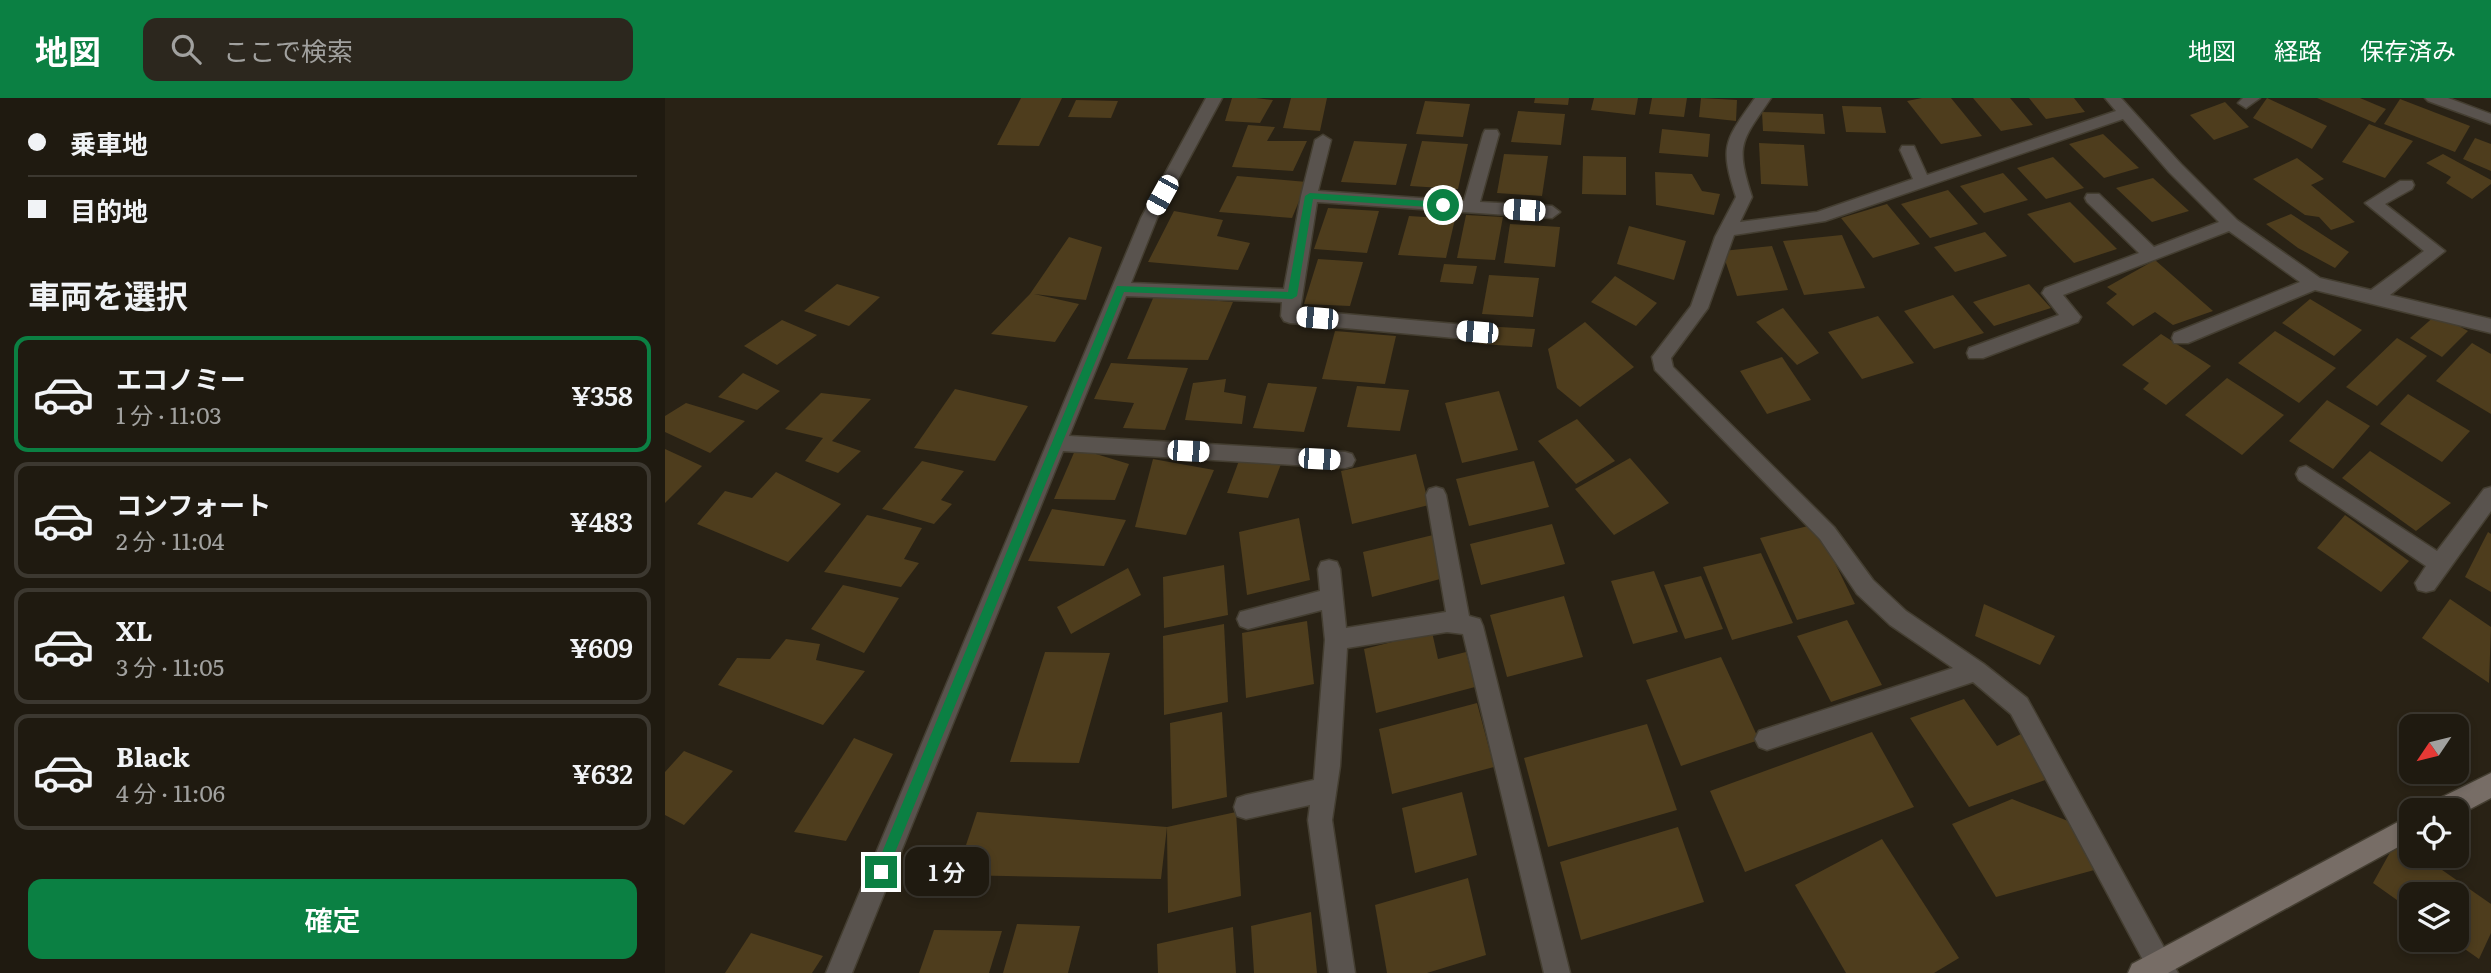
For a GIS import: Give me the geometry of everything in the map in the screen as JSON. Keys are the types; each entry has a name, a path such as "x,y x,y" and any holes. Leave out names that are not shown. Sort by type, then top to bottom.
{"street":[{"path":"839,973 1149,218 1214,98"},
{"path":"1763,98 1733,142 1731,157 1744,197 1727,230 1699,308 1661,357 1664,370 1827,534 1865,587 1898,618 1976,671 2019,706 2155,970 2399,834"},
{"path":"2113,98 2175,169 2231,223 2314,283 2491,326"},
{"path":"2433,98 2491,119"},
{"path":"1727,230 1819,217 2126,113"},
{"path":"1470,206 1491,134"},
{"path":"1323,139 1310,196 1290,316 1477,332"},
{"path":"1908,150 1922,182"},
{"path":"2375,297 2436,251 2373,203 2406,185"},
{"path":"1310,196 1552,212"},
{"path":"2093,198 2151,254"},
{"path":"1976,353 2072,317 2051,293 2231,223"},
{"path":"2181,338 2314,283"},
{"path":"1121,289 1292,296"},
{"path":"1057,443 1345,460"},
{"path":"2306,474 2440,564"},
{"path":"1436,495 1459,624"},
{"path":"2426,583 2491,495"},
{"path":"1329,569 1336,640 1320,820 1342,973"},
{"path":"1248,619 1332,598"},
{"path":"1336,640 1447,622 1472,626 1557,973"},
{"path":"1766,739 1976,671"},
{"path":"2466,798 2491,785"},
{"path":"1246,807 1324,790"}],"building":[{"path":"1021,98 1062,98 1039,146 997,145"},
{"path":"1232,98 1273,100 1260,123 1225,121"},
{"path":"1291,98 1327,98 1320,131 1283,128"},
{"path":"1535,98 1569,98 1568,105 1534,103"},
{"path":"1594,98 1638,98 1635,115 1591,110"},
{"path":"1652,98 1687,98 1684,117 1649,114"},
{"path":"1701,98 1737,100 1736,121 1699,117"},
{"path":"1951,98 1982,136 1941,144 1907,101"},
{"path":"1973,98 2010,98 2033,125 2001,131"},
{"path":"2029,98 2074,98 2085,112 2046,119"},
{"path":"2267,98 2327,126 2312,149 2253,118"},
{"path":"2317,98 2360,98 2386,109 2375,123"},
{"path":"2400,99 2470,126 2455,152 2384,124"},
{"path":"1076,100 1118,101 1111,118 1068,117"},
{"path":"1425,101 1470,104 1463,137 1416,134"},
{"path":"2225,102 2249,127 2214,140 2190,115"},
{"path":"1842,106 1881,107 1886,133 1846,132"},
{"path":"1518,111 1565,114 1561,145 1511,142"},
{"path":"1762,112 1823,114 1825,134 1763,131"},
{"path":"2369,124 2413,141 2385,178 2342,162"},
{"path":"1248,125 1275,127 1267,141 1307,141 1293,171 1232,167"},
{"path":"1662,129 1710,134 1708,157 1659,153"},
{"path":"2103,134 2139,168 2104,178 2069,144"},
{"path":"2475,138 2491,144 2491,171 2463,159"},
{"path":"1354,141 1407,144 1396,185 1341,182"},
{"path":"1422,141 1468,144 1458,189 1410,186"},
{"path":"1759,143 1804,145 1808,186 1761,184"},
{"path":"1504,154 1548,156 1542,196 1497,193"},
{"path":"2443,154 2491,180 2491,184 2472,199 2446,183 2451,177 2426,163"},
{"path":"1583,156 1626,157 1626,195 1582,194"},
{"path":"2053,157 2084,188 2046,199 2017,168"},
{"path":"2297,158 2324,179 2311,185 2355,222 2331,230 2319,217 2305,215 2253,179"},
{"path":"1655,172 1692,174 1702,191 1720,194 1714,215 1656,205"},
{"path":"2003,173 2028,200 1984,213 1960,186"},
{"path":"1237,176 1307,182 1292,218 1219,212"},
{"path":"2153,178 2189,211 2152,222 2116,188"},
{"path":"1948,190 1978,224 1930,238 1901,204"},
{"path":"2070,202 2117,249 2074,263 2027,214"},
{"path":"1887,204 1920,244 1873,258 1841,218"},
{"path":"1328,208 1379,211 1367,253 1314,249"},
{"path":"1174,211 1223,220 1217,236 1250,243 1238,270 1148,262"},
{"path":"2291,214 2349,252 2335,268 2298,248 2266,224"},
{"path":"1466,215 1503,217 1495,260 1457,258"},
{"path":"1409,216 1455,219 1446,258 1398,255"},
{"path":"1510,224 1560,227 1555,267 1504,263"},
{"path":"1629,226 1686,241 1674,280 1617,264"},
{"path":"1985,232 2007,256 1955,272 1934,247"},
{"path":"1842,235 1865,288 1804,295 1783,241"},
{"path":"1069,237 1102,247 1086,300 1034,294 1079,304 1055,342 991,334 1030,294"},
{"path":"1772,246 1788,290 1737,296 1722,251"},
{"path":"1318,259 1363,262 1350,306 1304,304"},
{"path":"2155,260 2213,311 2173,325 2155,312 2133,326 2106,303 2117,294 2107,287"},
{"path":"1444,264 1477,266 1473,284 1440,282"},
{"path":"1489,275 1539,278 1533,317 1482,314"},
{"path":"1615,276 1657,303 1636,326 1591,302"},
{"path":"837,284 880,297 849,326 804,311"},
{"path":"2029,284 2051,308 1994,326 1973,302"},
{"path":"1953,295 1984,333 1934,349 1904,311"},
{"path":"1154,296 1233,302 1208,360 1127,359"},
{"path":"2310,299 2362,330 2334,356 2282,323"},
{"path":"1783,308 1819,353 1797,365 1756,322"},
{"path":"2437,314 2468,331 2442,357 2410,338"},
{"path":"1878,316 1914,363 1862,379 1828,332"},
{"path":"782,320 817,335 777,365 744,346"},
{"path":"1585,322 1634,367 1580,407 1557,388 1548,349"},
{"path":"1482,326 1535,329 1532,347 1479,344"},
{"path":"1335,331 1396,336 1385,384 1322,379"},
{"path":"2275,331 2336,368 2299,403 2238,363"},
{"path":"2161,334 2211,366 2166,405 2143,389 2149,383 2122,365"},
{"path":"2397,338 2427,356 2377,406 2346,387"},
{"path":"2472,343 2491,354 2491,414 2436,381"},
{"path":"1782,357 1811,400 1767,414 1740,371"},
{"path":"1111,363 1188,368 1165,430 1123,428 1134,403 1094,399"},
{"path":"743,373 780,391 757,410 718,397"},
{"path":"2227,378 2284,415 2242,455 2185,415"},
{"path":"1226,379 1224,392 1246,396 1242,424 1185,420 1193,383"},
{"path":"1268,383 1317,387 1304,432 1253,428"},
{"path":"1357,386 1409,390 1400,431 1347,427"},
{"path":"955,389 1028,406 995,461 914,448"},
{"path":"1499,391 1518,450 1462,463 1445,403"},
{"path":"821,393 871,399 832,441 861,451 838,473 805,461 823,438 785,429"},
{"path":"2408,394 2470,431 2442,462 2380,424"},
{"path":"2327,400 2370,426 2333,469 2289,441"},
{"path":"686,403 745,421 710,453 665,432 665,416"},
{"path":"1577,419 1615,461 1576,484 1538,441"},
{"path":"1076,448 1129,464 1115,500 1054,499"},
{"path":"665,449 702,466 665,503"},
{"path":"2370,451 2451,503 2416,531 2342,478"},
{"path":"1416,454 1429,505 1352,524 1341,471"},
{"path":"1240,458 1281,464 1268,498 1227,493"},
{"path":"1630,458 1669,503 1614,535 1575,489"},
{"path":"1153,459 1214,470 1186,535 1135,527"},
{"path":"922,461 964,471 941,500 952,504 934,524 882,509"},
{"path":"1534,461 1549,507 1469,526 1456,479"},
{"path":"776,472 841,504 788,562 697,524 725,491 752,498"},
{"path":"1052,509 1126,520 1104,566 1028,561"},
{"path":"867,515 922,528 904,559 919,563 901,587 824,572"},
{"path":"2345,515 2409,561 2381,592 2317,548"},
{"path":"1299,518 1310,580 1247,595 1239,532"},
{"path":"1552,524 1565,564 1481,585 1470,544"},
{"path":"1816,524 1855,604 1797,620 1760,538"},
{"path":"2488,532 2491,534 2491,592 2465,577"},
{"path":"1433,535 1444,578 1372,597 1363,552"},
{"path":"1761,553 1793,623 1732,640 1703,567"},
{"path":"1224,565 1228,615 1164,628 1163,577"},
{"path":"1128,568 1141,595 1071,634 1057,607"},
{"path":"1654,571 1678,632 1633,644 1611,581"},
{"path":"1701,576 1723,629 1685,639 1664,585"},
{"path":"843,585 899,598 864,653 811,629"},
{"path":"1564,596 1583,657 1507,677 1490,615"},
{"path":"2450,599 2491,627 2489,683 2422,638"},
{"path":"1984,604 2055,636 2040,665 1975,636"},
{"path":"1847,620 1882,685 1831,702 1797,636"},
{"path":"1307,621 1314,684 1246,698 1242,633"},
{"path":"1224,624 1228,702 1164,715 1163,636"},
{"path":"1432,632 1438,659 1466,652 1475,687 1376,713 1364,649"},
{"path":"786,639 820,644 816,660 865,671 823,725 718,685 737,658 770,659"},
{"path":"1045,652 1110,653 1079,763 1010,762"},
{"path":"1721,657 1759,740 1681,766 1646,680"},
{"path":"1964,699 1997,746 2023,733 2048,779 1969,807 1910,718"},
{"path":"1477,703 1494,767 1392,794 1379,729"},
{"path":"1222,712 1227,797 1172,809 1170,723"},
{"path":"1647,724 1677,810 1548,847 1524,758"},
{"path":"1872,732 1914,807 1745,872 1710,791"},
{"path":"854,738 893,754 846,841 794,832"},
{"path":"684,751 733,771 684,825 665,815 665,772"},
{"path":"1462,792 1477,855 1415,873 1402,808"},
{"path":"2012,799 2073,823 2098,869 1996,897 1952,824"},
{"path":"977,812 1167,827 1161,879 956,875"},
{"path":"1236,812 1241,896 1168,913 1167,827"},
{"path":"1678,827 1704,902 1581,940 1560,862"},
{"path":"2398,838 2399,868 2439,868 2459,882 2399,882 2399,901 2373,883"},
{"path":"1882,839 1959,958 1934,973 1846,973 1795,885"},
{"path":"1468,878 1486,955 1427,973 1387,973 1375,905"},
{"path":"2469,889 2491,904 2491,933 2479,959 2469,952"},
{"path":"1311,912 1317,973 1254,973 1251,926"},
{"path":"1017,924 1080,926 1068,973 1003,973"},
{"path":"1233,927 1236,973 1158,973 1157,944"},
{"path":"934,930 1002,931 989,973 919,973"},
{"path":"751,933 823,956 812,973 725,973"}],"route":[{"path":"881,872 1121,289 1292,296 1310,196 1443,205"}]}
